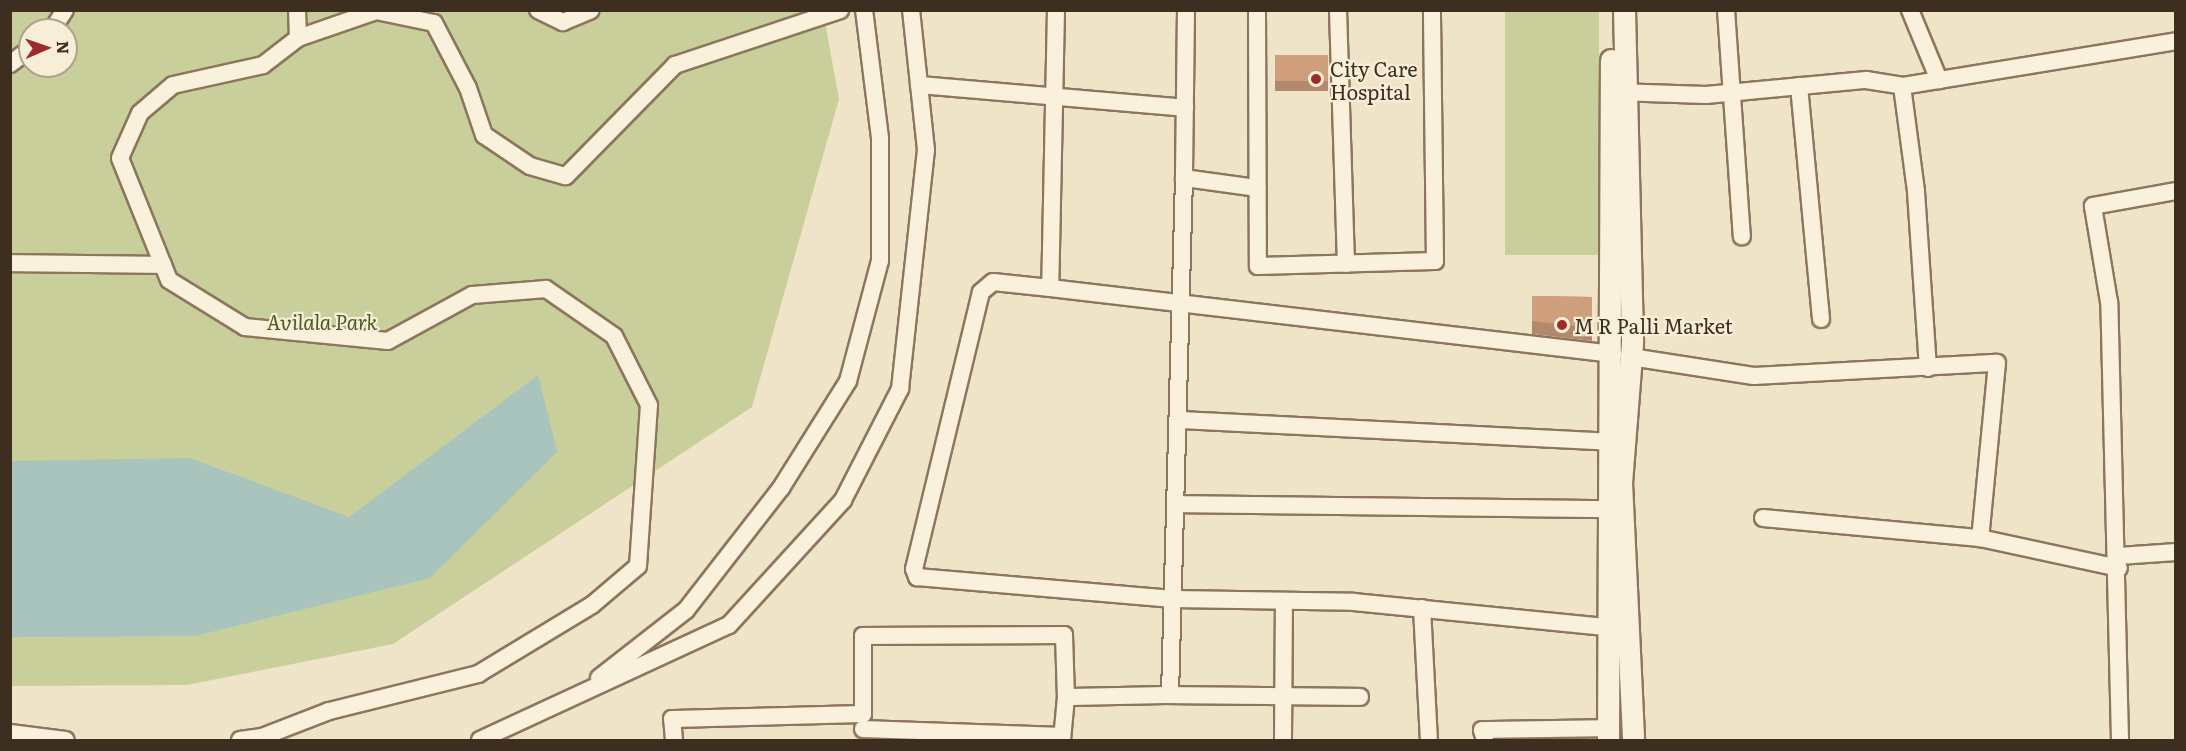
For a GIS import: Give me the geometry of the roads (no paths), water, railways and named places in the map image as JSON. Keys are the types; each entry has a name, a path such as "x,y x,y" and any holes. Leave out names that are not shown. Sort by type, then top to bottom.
{"street":[{"path":"297,10 298,38"},
{"path":"538,10 563,22 591,10"},
{"path":"240,741 262,738 328,711 478,674 592,605 638,566 649,405 614,336 546,289 472,295 388,341 245,327 169,280 120,158 140,113 172,85 263,65 298,38 376,11 434,23 468,87 484,135 530,166 566,176 675,65 789,17 840,10"},
{"path":"577,695 686,610 781,488 848,381 880,261 875,67 864,10"},
{"path":"480,741 502,736 577,695 729,625 843,500 900,389 926,150 911,10"},
{"path":"1050,288 1056,10"},
{"path":"1170,695 1183,305 1186,10"},
{"path":"1257,10 1258,266 1435,261 1432,10"},
{"path":"1338,10 1346,264"},
{"path":"1612,10 1618,92 1622,356 1621,482 1634,741"},
{"path":"1618,92 1624,10"},
{"path":"1725,10 1742,236"},
{"path":"1910,10 1939,80"},
{"path":"1618,92 1732,92 1866,80 1902,86 2175,41"},
{"path":"919,85 1054,93 1185,108"},
{"path":"1799,86 1821,319"},
{"path":"1902,86 1916,190 1928,368"},
{"path":"1184,178 1257,188"},
{"path":"2120,741 2119,562 2109,302 2093,206 2175,191"},
{"path":"10,263 164,265"},
{"path":"1605,627 1422,608 1284,601 1173,599 924,580 914,569 981,292 993,282 1050,288 1622,356 1754,376 1997,363 1980,538"},
{"path":"1485,741 1482,730 1608,734 1605,627 1606,442 1622,356"},
{"path":"1179,420 1606,442"},
{"path":"1176,504 1605,508"},
{"path":"1763,518 1980,538 2119,562 2175,552"},
{"path":"1283,741 1284,601"},
{"path":"1422,608 1423,701 1429,741"},
{"path":"674,741 672,719 1062,738 1066,697 1064,635 863,636 863,728"},
{"path":"1066,697 1170,695 1360,697"},
{"path":"10,733 66,741"}],"water":[{"path":"538,375 557,452 430,578 195,636 11,637 11,461 190,458 349,517"}],"place":[{"name":"City Care Hospital","path":"1316,79"},
{"name":"M R Palli Market","path":"1562,325"}],"park label":[{"name":"Avilala Park","path":"322,321"}]}
